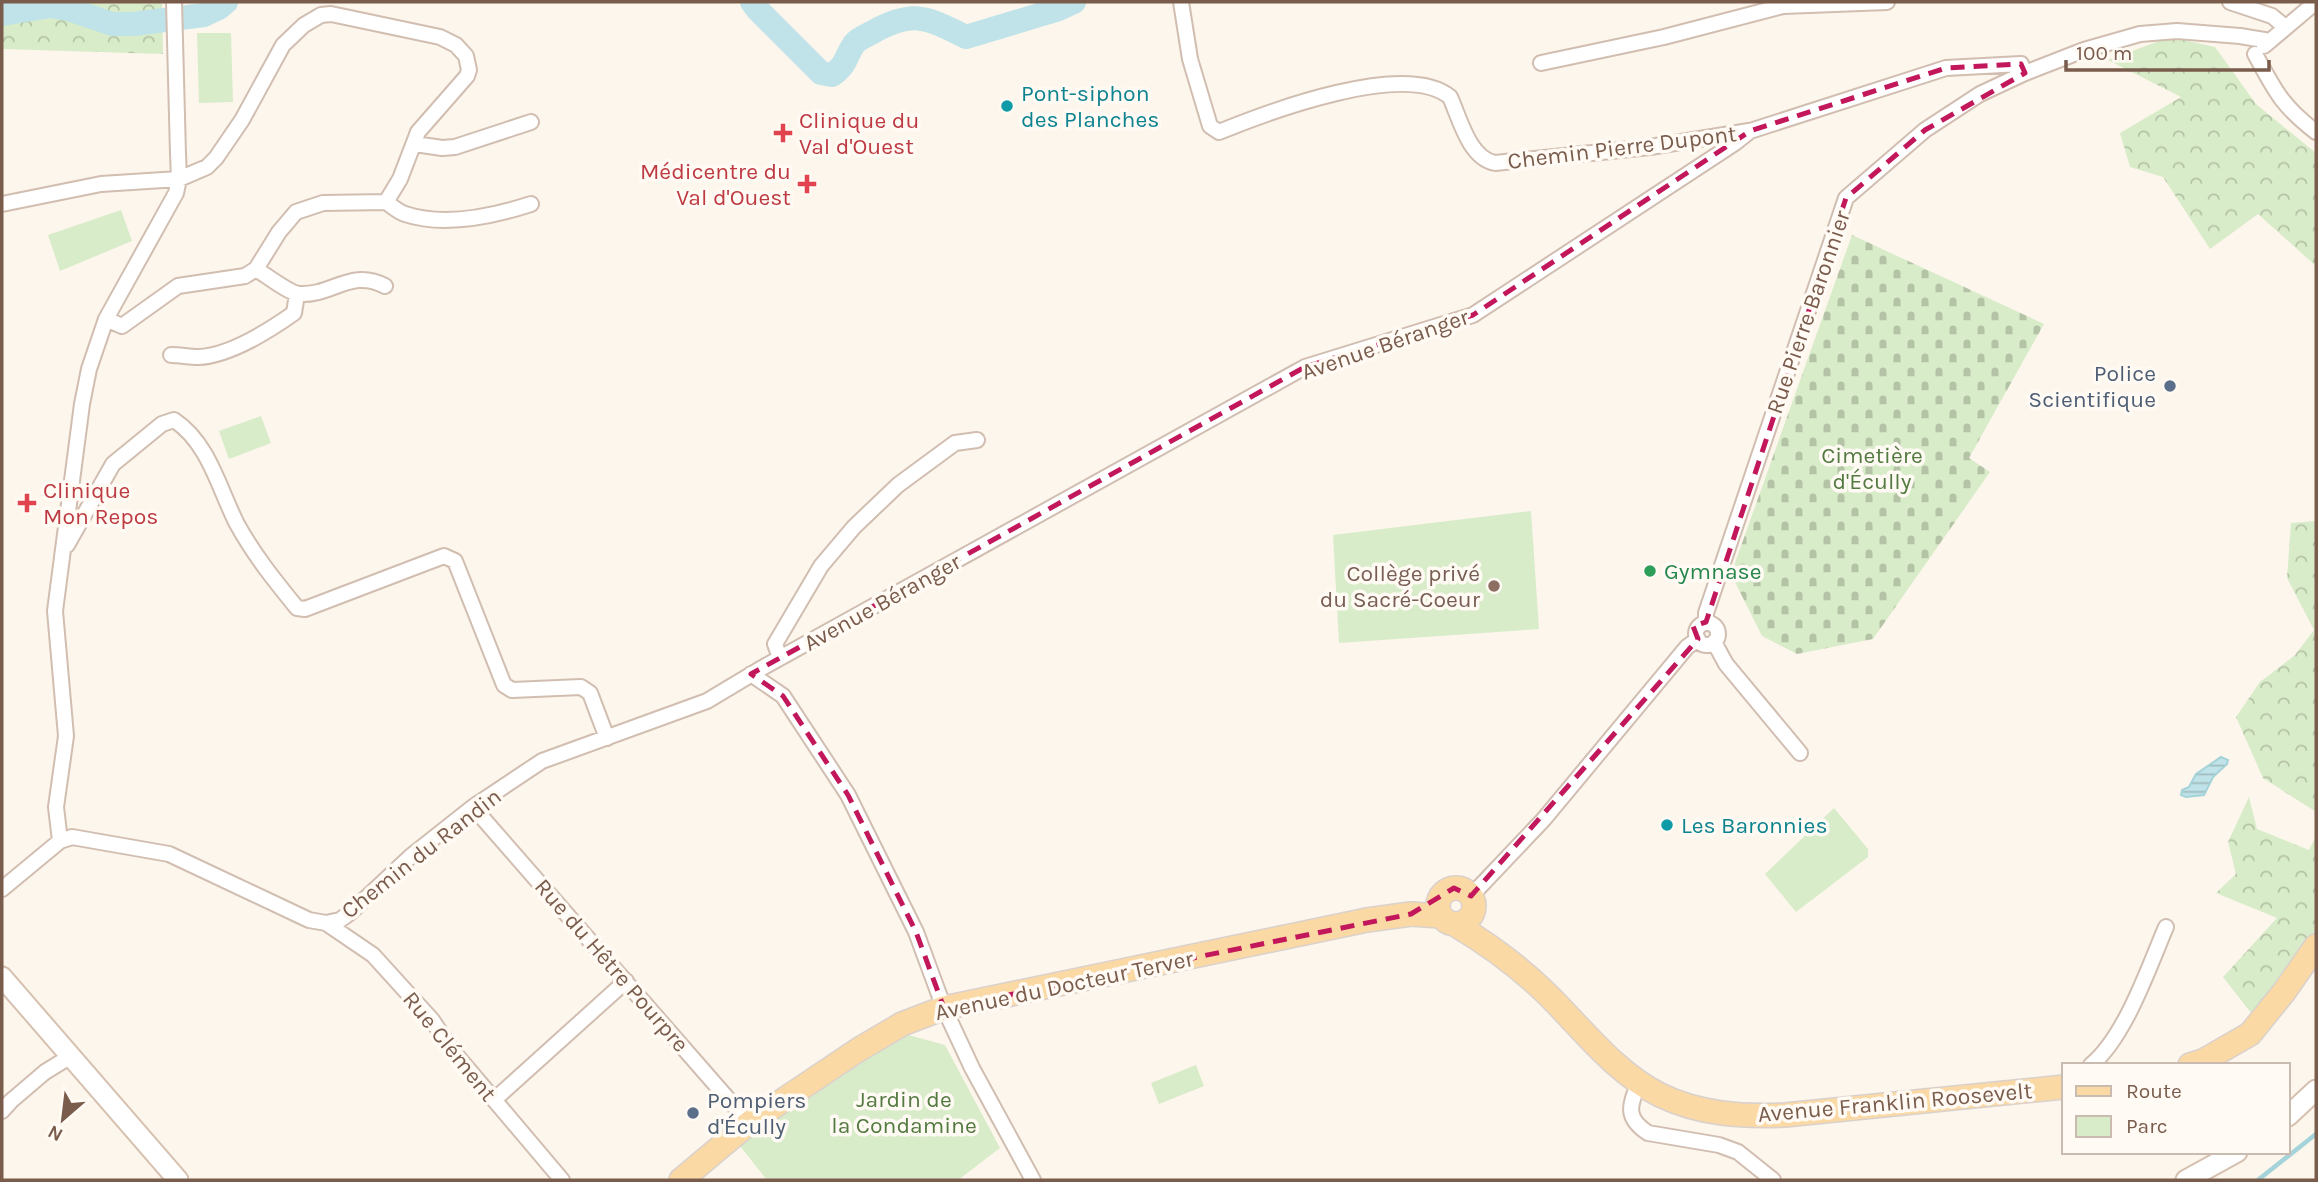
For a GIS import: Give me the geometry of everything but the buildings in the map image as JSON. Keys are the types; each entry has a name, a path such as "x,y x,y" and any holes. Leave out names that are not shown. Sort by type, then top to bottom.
{"main road":[{"name":"Avenue du Docteur Terver","path":"681,1180 749,1124 869,1043 902,1024 944,1008 1367,920 1456,909"},
{"name":"Avenue Franklin Roosevelt","path":"1456,909 1492,946 1542,989 1614,1063 1661,1095 1717,1113 1785,1115 2059,1084"},
{"path":"2196,1063 2250,1034 2316,946"},
{"path":"2,977 178,1180"},
{"path":"2290,1114 2316,1090"},
{"path":"2186,1180 2233,1154"}],"street":[{"name":"Chemin Pierre Dupont","path":"1181,2 1190,58 1210,126 1219,132 1296,104 1348,90 1401,85 1443,92 1450,97 1476,153 1485,161 1496,163 1650,148 1750,131"},
{"path":"1541,62 1664,37 1779,4 1887,2"},
{"path":"2230,2 2272,16 2285,27"},
{"path":"2316,2 2255,54 2280,100 2316,132"},
{"path":"2,889 61,841 56,807 66,736 55,611 78,431 89,369 106,319 173,200 179,179 174,6"},
{"path":"2,204 101,184 179,179 207,167 242,120 283,45 312,20 331,14 440,37 462,49 468,63 467,76 418,132 400,179 386,202"},
{"name":"Rue Pierre Baronnier","path":"1706,622 1706,613 1846,198 1925,130 1980,94 2084,50 2140,34 2177,31 2270,41"},
{"name":"Rue Pierre Baronnier","path":"2215,35 2255,54"},
{"name":"Avenue Béranger","path":"751,674 1306,367 1473,314 1750,131 1946,68 2021,64 2025,73"},
{"path":"415,144 455,147 531,122"},
{"path":"106,319 122,326 178,285 245,276 256,269 279,232 296,212 323,203 386,202 403,214 437,219 507,212 531,204"},
{"path":"256,269 297,294 356,278 385,286"},
{"path":"170,355 200,357 226,350 270,330 295,313 297,294"},
{"path":"62,552 113,464 162,424 174,420 185,427 202,449 238,526 268,574 297,608 305,609 444,556 455,561 504,684 512,690 581,687 590,693 607,738"},
{"path":"780,658 775,643 821,566 854,527 898,485 955,443 977,440"},
{"path":"1706,622 1717,628 1718,635 1714,642 1705,645 1698,639 1698,627 1706,622"},
{"path":"1456,909 1544,819 1687,647 1698,639"},
{"path":"1714,642 1726,664 1800,753"},
{"path":"751,674 783,696 848,795 916,932 944,1008 972,1068 1033,1180"},
{"name":"Chemin du Randin","path":"61,841 72,837 169,854 309,920 326,923 340,920 411,856 473,807 542,761 707,701 751,674"},
{"name":"Rue du Hêtre Pourpre","path":"473,807 749,1124"},
{"name":"Rue Clément","path":"326,923 373,955 432,1020 452,1050 562,1180"},
{"path":"2093,1063 2105,1053 2139,991 2165,927"},
{"path":"494,1100 626,981"},
{"path":"6,1106 45,1072 71,1056"},
{"path":"1639,1082 1630,1106 1638,1126 1648,1133 1719,1145 1738,1152 1773,1180"}],"highlighted area":[{"path":"2021,64 2025,73 1925,130 1846,198 1706,622 1693,626 1698,639 1471,896 1454,888 1411,914 944,1008 916,932 848,795 783,696 751,674 1305,367 1473,315 1750,131 1946,68"}],"green space":[{"path":"2,2 162,2 163,54 2,49"},
{"path":"197,33 231,33 233,102 199,103"},
{"path":"2170,37 2215,47 2256,104 2316,153 2316,266 2258,214 2210,249 2163,177 2130,167 2120,133 2181,97 2108,60"},
{"path":"121,210 132,241 60,271 48,235"},
{"name":"Cimetière d'Écully","path":"1852,235 2044,324 1969,458 1990,472 1873,639 1797,654 1762,636 1731,574"},
{"path":"261,416 271,443 229,459 219,431"},
{"path":"1531,511 1539,629 1339,643 1333,535"},
{"path":"2316,521 2316,812 2263,778 2236,717 2260,682 2295,655 2314,630 2287,578 2291,523"},
{"path":"2249,797 2257,829 2309,850 2316,836 2316,932 2255,1018 2223,977 2277,918 2216,893 2236,874 2228,842"},
{"path":"1834,808 1868,849 1868,857 1796,912 1765,874"},
{"name":"Jardin de la Condamine","path":"905,1034 945,1045 1000,1148 958,1180 767,1180 740,1146 820,1086"},
{"path":"1196,1065 1204,1086 1159,1104 1151,1083"}],"water":[{"path":"2221,757 2228,760 2227,764 2213,777 2204,795 2181,795 2196,774"}],"waterway":[{"path":"2,14 50,6 68,9 112,24 133,24 204,15 226,2"},
{"path":"752,2 821,73 832,75 843,64 858,40 899,20 910,18 930,21 966,37 1074,2"},
{"path":"2258,1180 2316,1134"}],"place":[{"name":"Pont-siphon des Planches","path":"1007,106"},
{"name":"Clinique du Val d'Ouest","path":"783,133"},
{"name":"Médicentre du Val d'Ouest","path":"807,184"},
{"name":"Police Scientifique","path":"2170,386"},
{"name":"Clinique Mon Repos","path":"27,503"},
{"name":"Gymnase","path":"1650,571"},
{"name":"Collège privé du Sacré-Coeur","path":"1494,586"},
{"name":"Les Baronnies","path":"1667,825"},
{"name":"Pompiers d'Écully","path":"693,1113"}]}
